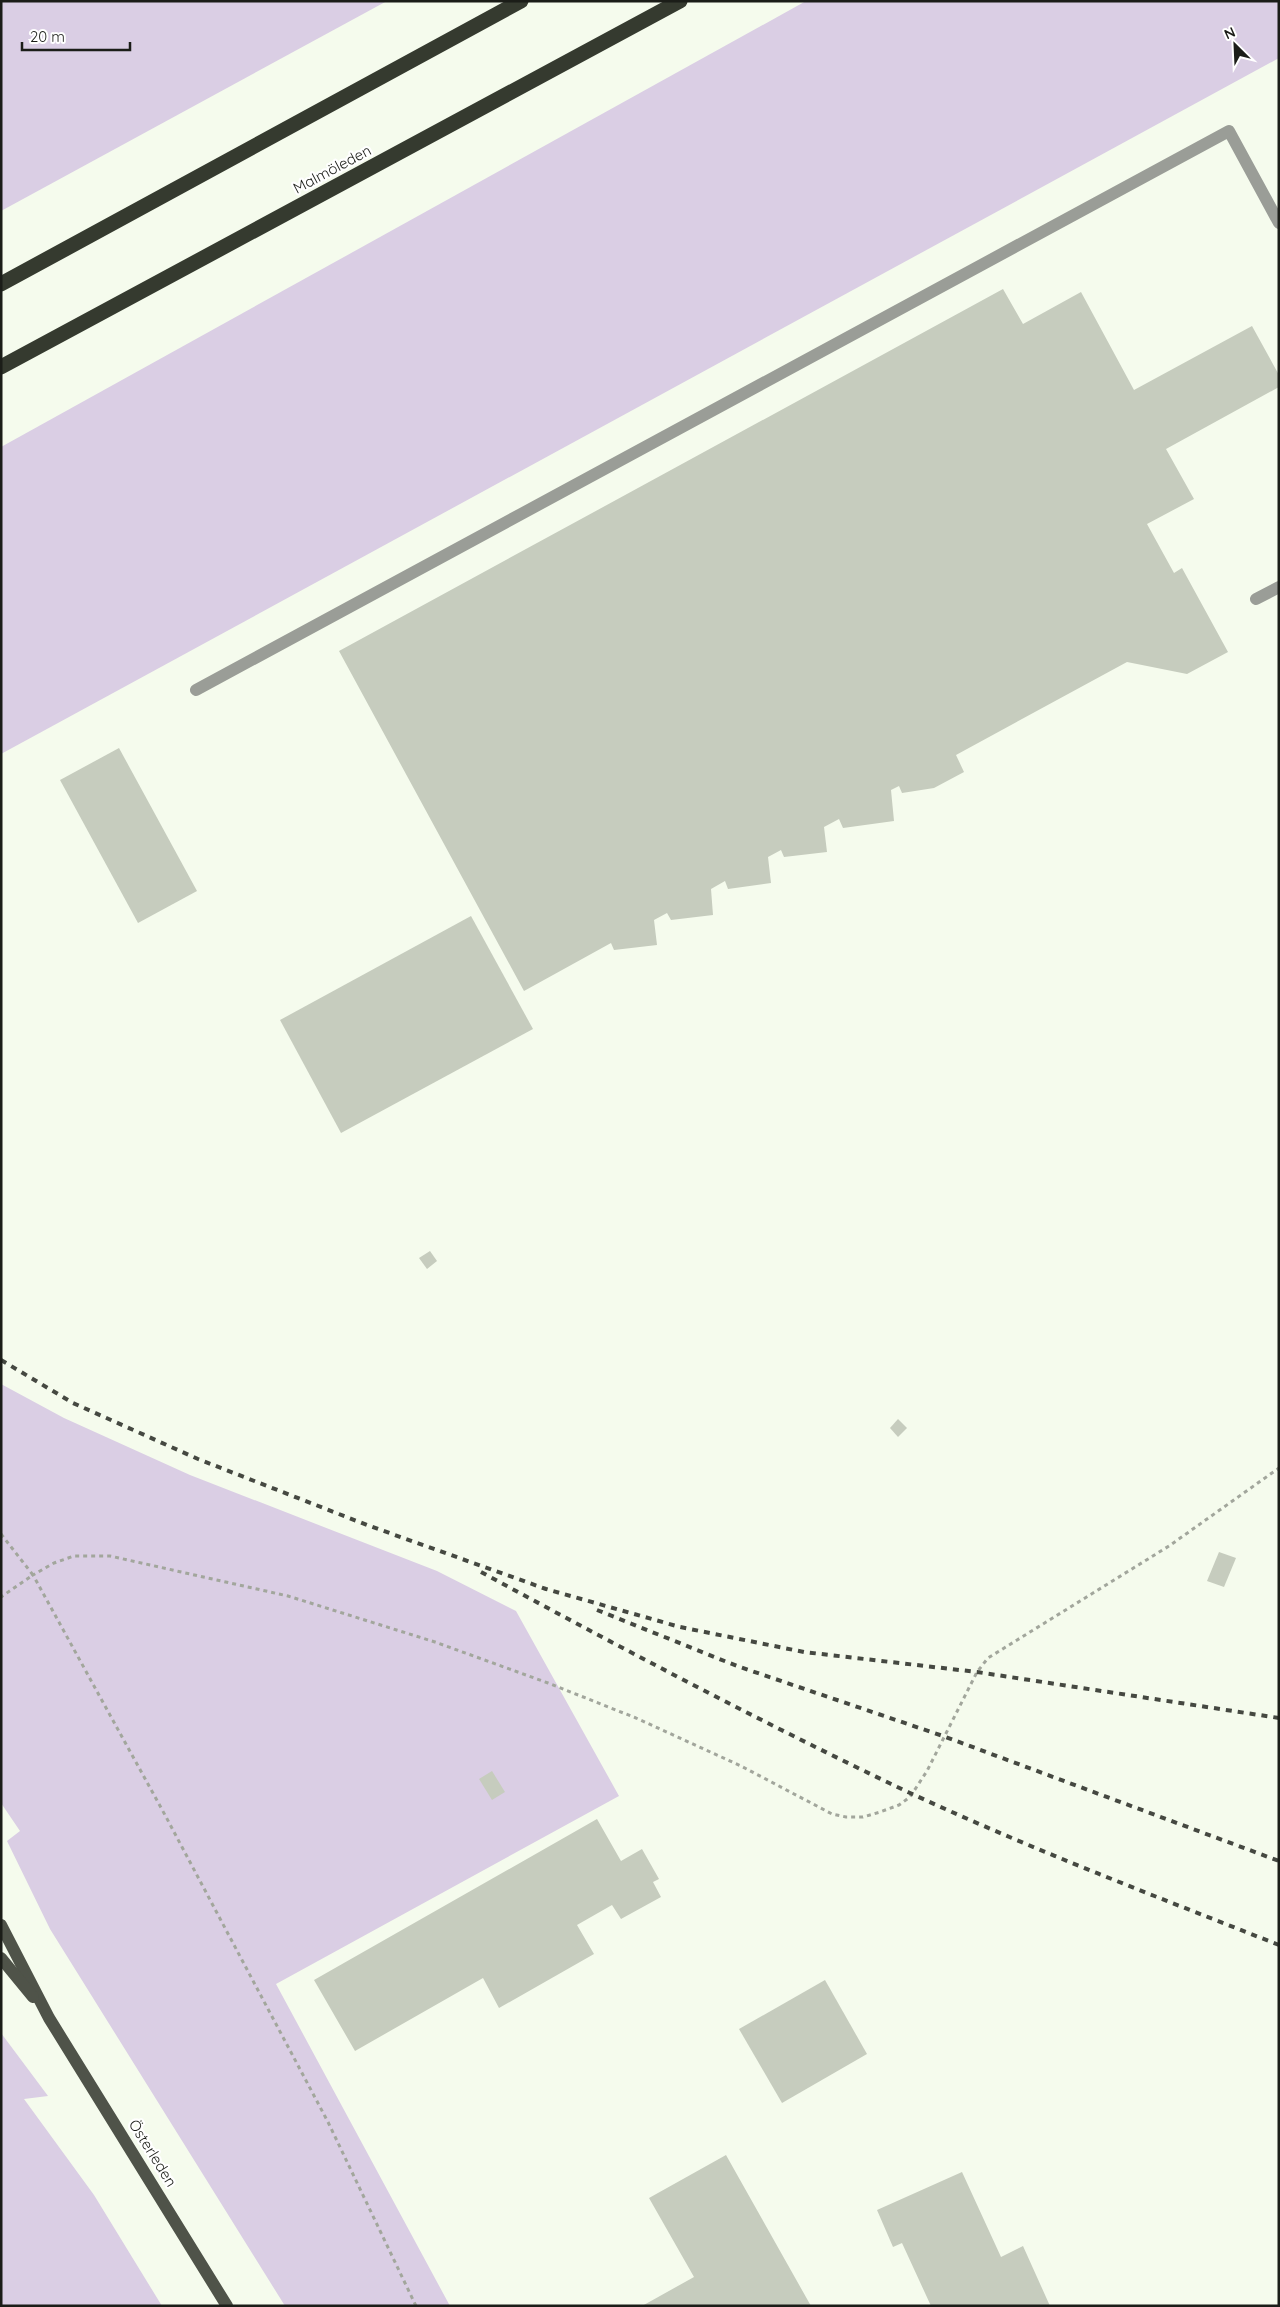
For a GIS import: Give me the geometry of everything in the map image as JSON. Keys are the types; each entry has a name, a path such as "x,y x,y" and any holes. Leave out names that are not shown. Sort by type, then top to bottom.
{"highway":[{"path":"1,284 521,1"},
{"name":"Malmöleden","path":"1,367 680,1"}],"main road":[{"name":"Österleden","path":"1,1925 50,2018 227,2306"},
{"name":"Österleden","path":"1,1958 50,2018"}],"lane":[{"path":"196,690 1229,131 1279,222"},
{"path":"1256,599 1279,587"}],"path":[{"path":"1,1597 33,1575 74,1556 110,1556 288,1596 435,1642 548,1683 636,1718 741,1766 832,1814 863,1817 899,1805 912,1794 927,1771 978,1672 988,1658 1169,1546 1279,1468"},
{"path":"1,1534 33,1575 320,2105 416,2306"}],"shaded area":[{"path":"1,1 387,1 1,211"},
{"path":"806,1 1279,1 1279,58 1,754 1,447"},
{"path":"1,1384 64,1418 190,1475 437,1571 516,1611 619,1796 276,1984 450,2306 285,2306 50,1929 7,1841 20,1831 1,1803"},
{"path":"1,2033 48,2096 24,2099 94,2195 162,2306 1,2306"}],"building":[{"path":"1003,289 1023,324 1081,292 1134,390 1252,326 1279,375 1279,387 1166,449 1194,499 1147,524 1174,573 1182,568 1228,652 1187,674 1127,662 956,755 964,772 934,788 902,793 899,786 891,790 894,821 843,828 839,819 824,827 827,852 784,857 781,850 768,857 771,883 728,889 725,881 711,889 713,915 671,920 667,913 654,920 657,945 614,950 611,943 524,991 339,651"},
{"path":"119,748 197,891 138,923 60,780"},
{"path":"471,916 533,1029 341,1133 280,1020"},
{"path":"430,1251 437,1261 427,1269 419,1258"},
{"path":"898,1419 907,1428 898,1437 890,1428"},
{"path":"1219,1552 1236,1558 1224,1587 1207,1581"},
{"path":"492,1771 505,1792 492,1800 479,1779"},
{"path":"597,1819 621,1861 642,1849 659,1879 653,1882 661,1897 621,1919 612,1905 577,1925 594,1954 499,2008 483,1978 355,2051 314,1980"},
{"path":"825,1980 867,2054 782,2103 739,2029"},
{"path":"726,2155 811,2306 642,2306 694,2277 649,2198"},
{"path":"962,2172 1001,2257 1023,2246 1050,2306 931,2306 902,2243 893,2247 877,2210"}],"railway":[{"path":"1,1360 73,1403 198,1459 367,1525 546,1589 680,1627 804,1652 977,1672 1279,1718"},
{"path":"481,1572 694,1686 910,1793 1047,1853 1279,1945"},
{"path":"597,1610 737,1666 943,1736 1279,1861"}]}
